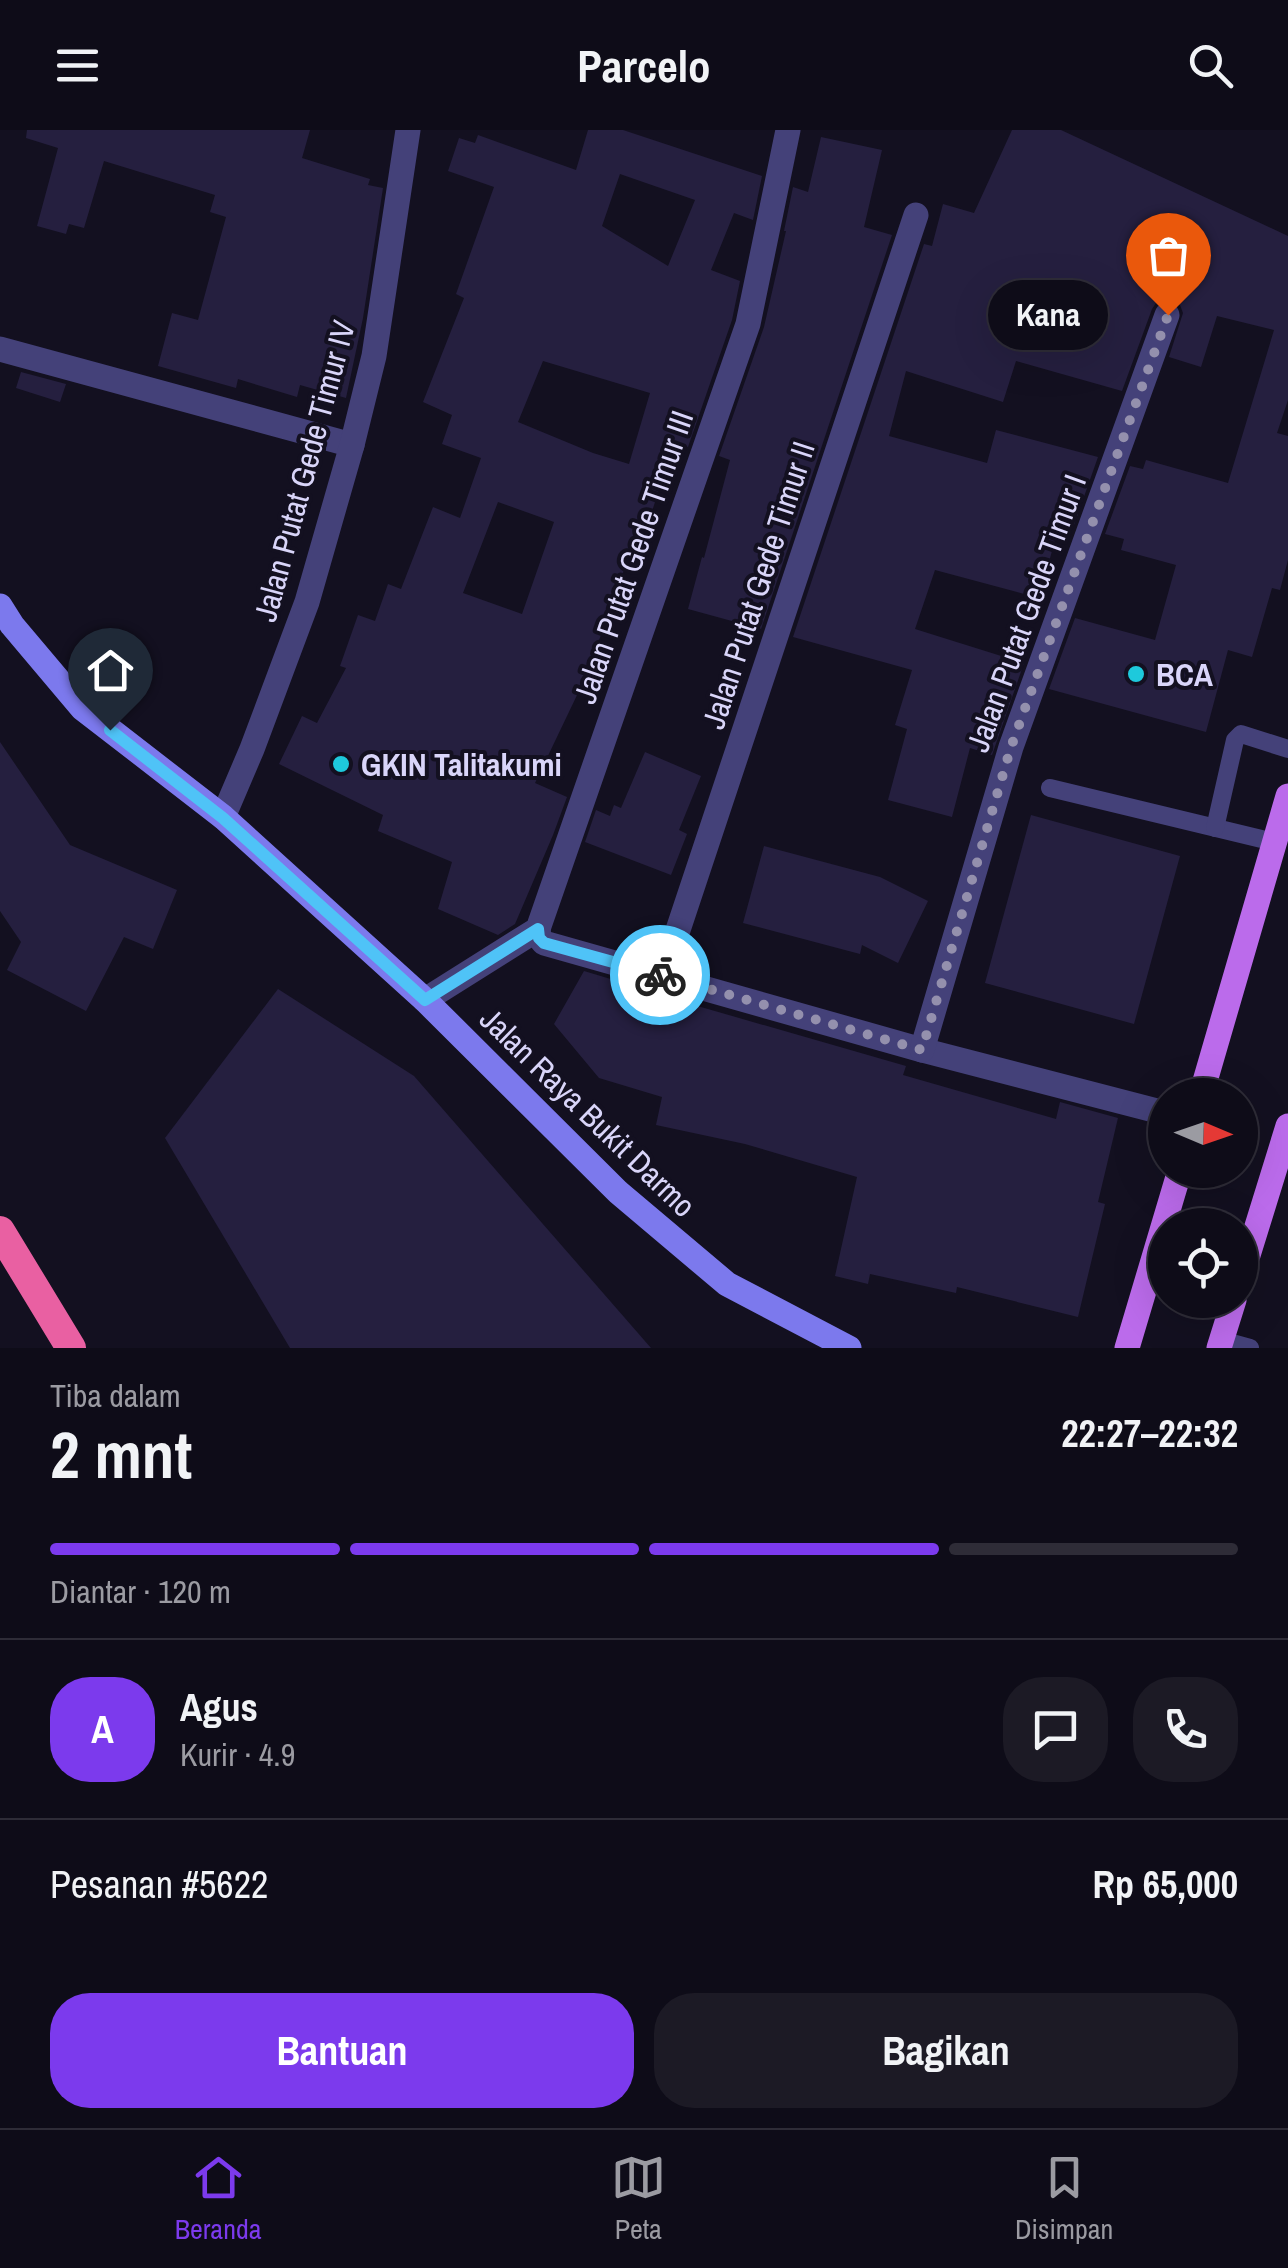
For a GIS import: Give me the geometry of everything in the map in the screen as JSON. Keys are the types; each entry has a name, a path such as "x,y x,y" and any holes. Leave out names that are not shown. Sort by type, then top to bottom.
{"highway":[{"path":"0,1232 72,1348"}],"main road":[{"path":"1207,1078 1288,796"},
{"path":"1258,1223 1288,1126"},
{"path":"1128,1348 1175,1188"},
{"path":"1220,1344 1228,1318"}],"street":[{"name":"Jalan Putat Gede Timur IV","path":"223,818 308,602 352,445 374,356 408,130"},
{"name":"Jalan Putat Gede Timur III","path":"538,929 748,324 788,130"},
{"name":"Jalan Putat Gede Timur II","path":"662,975 916,216"},
{"name":"Jalan Putat Gede Timur I","path":"922,1050 1011,747 1168,315"},
{"path":"0,349 352,445"},
{"name":"Jalan Raya Bukit Darmo","path":"0,606 82,708 223,818 425,1000 618,1192 728,1284 849,1348"},
{"path":"425,1000 538,929 544,943 922,1050 1148,1109"}],"lane":[{"path":"1215,828 1235,740 1241,734 1288,748"},
{"path":"1050,788 1274,842"},
{"path":"1220,1344 1250,1348"}],"building":[{"path":"27,130 310,130 302,158 370,179 368,185 383,188 346,398 300,385 297,397 238,379 236,388 158,366 172,313 198,320 226,217 210,212 215,195 104,161 84,228 69,224 66,234 37,226 58,148 26,138"},
{"path":"588,130 623,130 762,176 753,220 734,213 711,270 740,281 732,320 688,447 674,442 649,521 642,519 580,694 535,783 567,797 515,924 498,935 438,909 452,862 378,831 383,815 279,764 302,716 317,723 346,668 340,666 358,615 375,621 388,584 401,589 433,507 460,518 481,458 442,444 452,415 423,402 464,298 456,294 494,187 448,171 459,138 475,143 478,135 576,170","holes":["620,174 695,200 668,266 602,226","543,361 650,393 629,464 518,422","498,502 554,522 522,614 463,593"]},
{"path":"1012,130 1061,130 1288,236 1288,400 1277,433 1288,436 1288,560 1280,590 1272,588 1252,657 1228,650 1206,732 1049,689 1075,618 1155,640 1176,565 1121,550 1124,539 1105,534 1130,466 1143,469 1146,460 1228,483 1274,330 1217,316 1201,367 1169,357 1183,313 1173,300 1163,299 1152,309 1122,391 1016,361 1003,402 906,371 889,436 987,463 996,430 1098,457 1074,525 1060,522 1039,598 935,570 915,629 1024,663 992,755 970,748 952,817 888,800 907,729 895,725 912,670 793,637 924,244 932,246 943,204 974,213"},
{"path":"821,137 882,150 864,227 892,235 761,629 688,609 730,460 719,456 764,327 793,187 808,192"},
{"path":"21,372 66,384 60,402 16,388"},
{"path":"0,742 70,845 177,890 153,949 124,937 86,1011 7,970 21,942 0,911"},
{"path":"645,752 701,776 679,830 687,834 671,875 585,842 596,810 610,816 614,805 621,808"},
{"path":"1031,815 1180,856 1134,1024 985,983"},
{"path":"764,846 880,877 928,901 898,963 862,945 860,954 743,923"},
{"path":"584,971 906,1066 903,1075 1056,1119 1060,1102 1118,1118 1098,1202 1105,1204 1078,1317 957,1287 956,1293 870,1274 868,1284 835,1276 857,1177 745,1144 656,1125 662,1097 599,1078 554,1024"},
{"path":"278,989 414,1076 651,1348 290,1348 165,1138"}],"way so far":[{"path":"660,975 922,1050 1011,747 1168,315"}],"place":[{"name":"Kana","path":"1168,315"},
{"name":"BCA","path":"1136,674"},
{"name":"GKIN Talitakumi","path":"341,764"}],"route":[{"path":"110,730 223,818 425,1000 538,929 544,943 660,975"}]}
